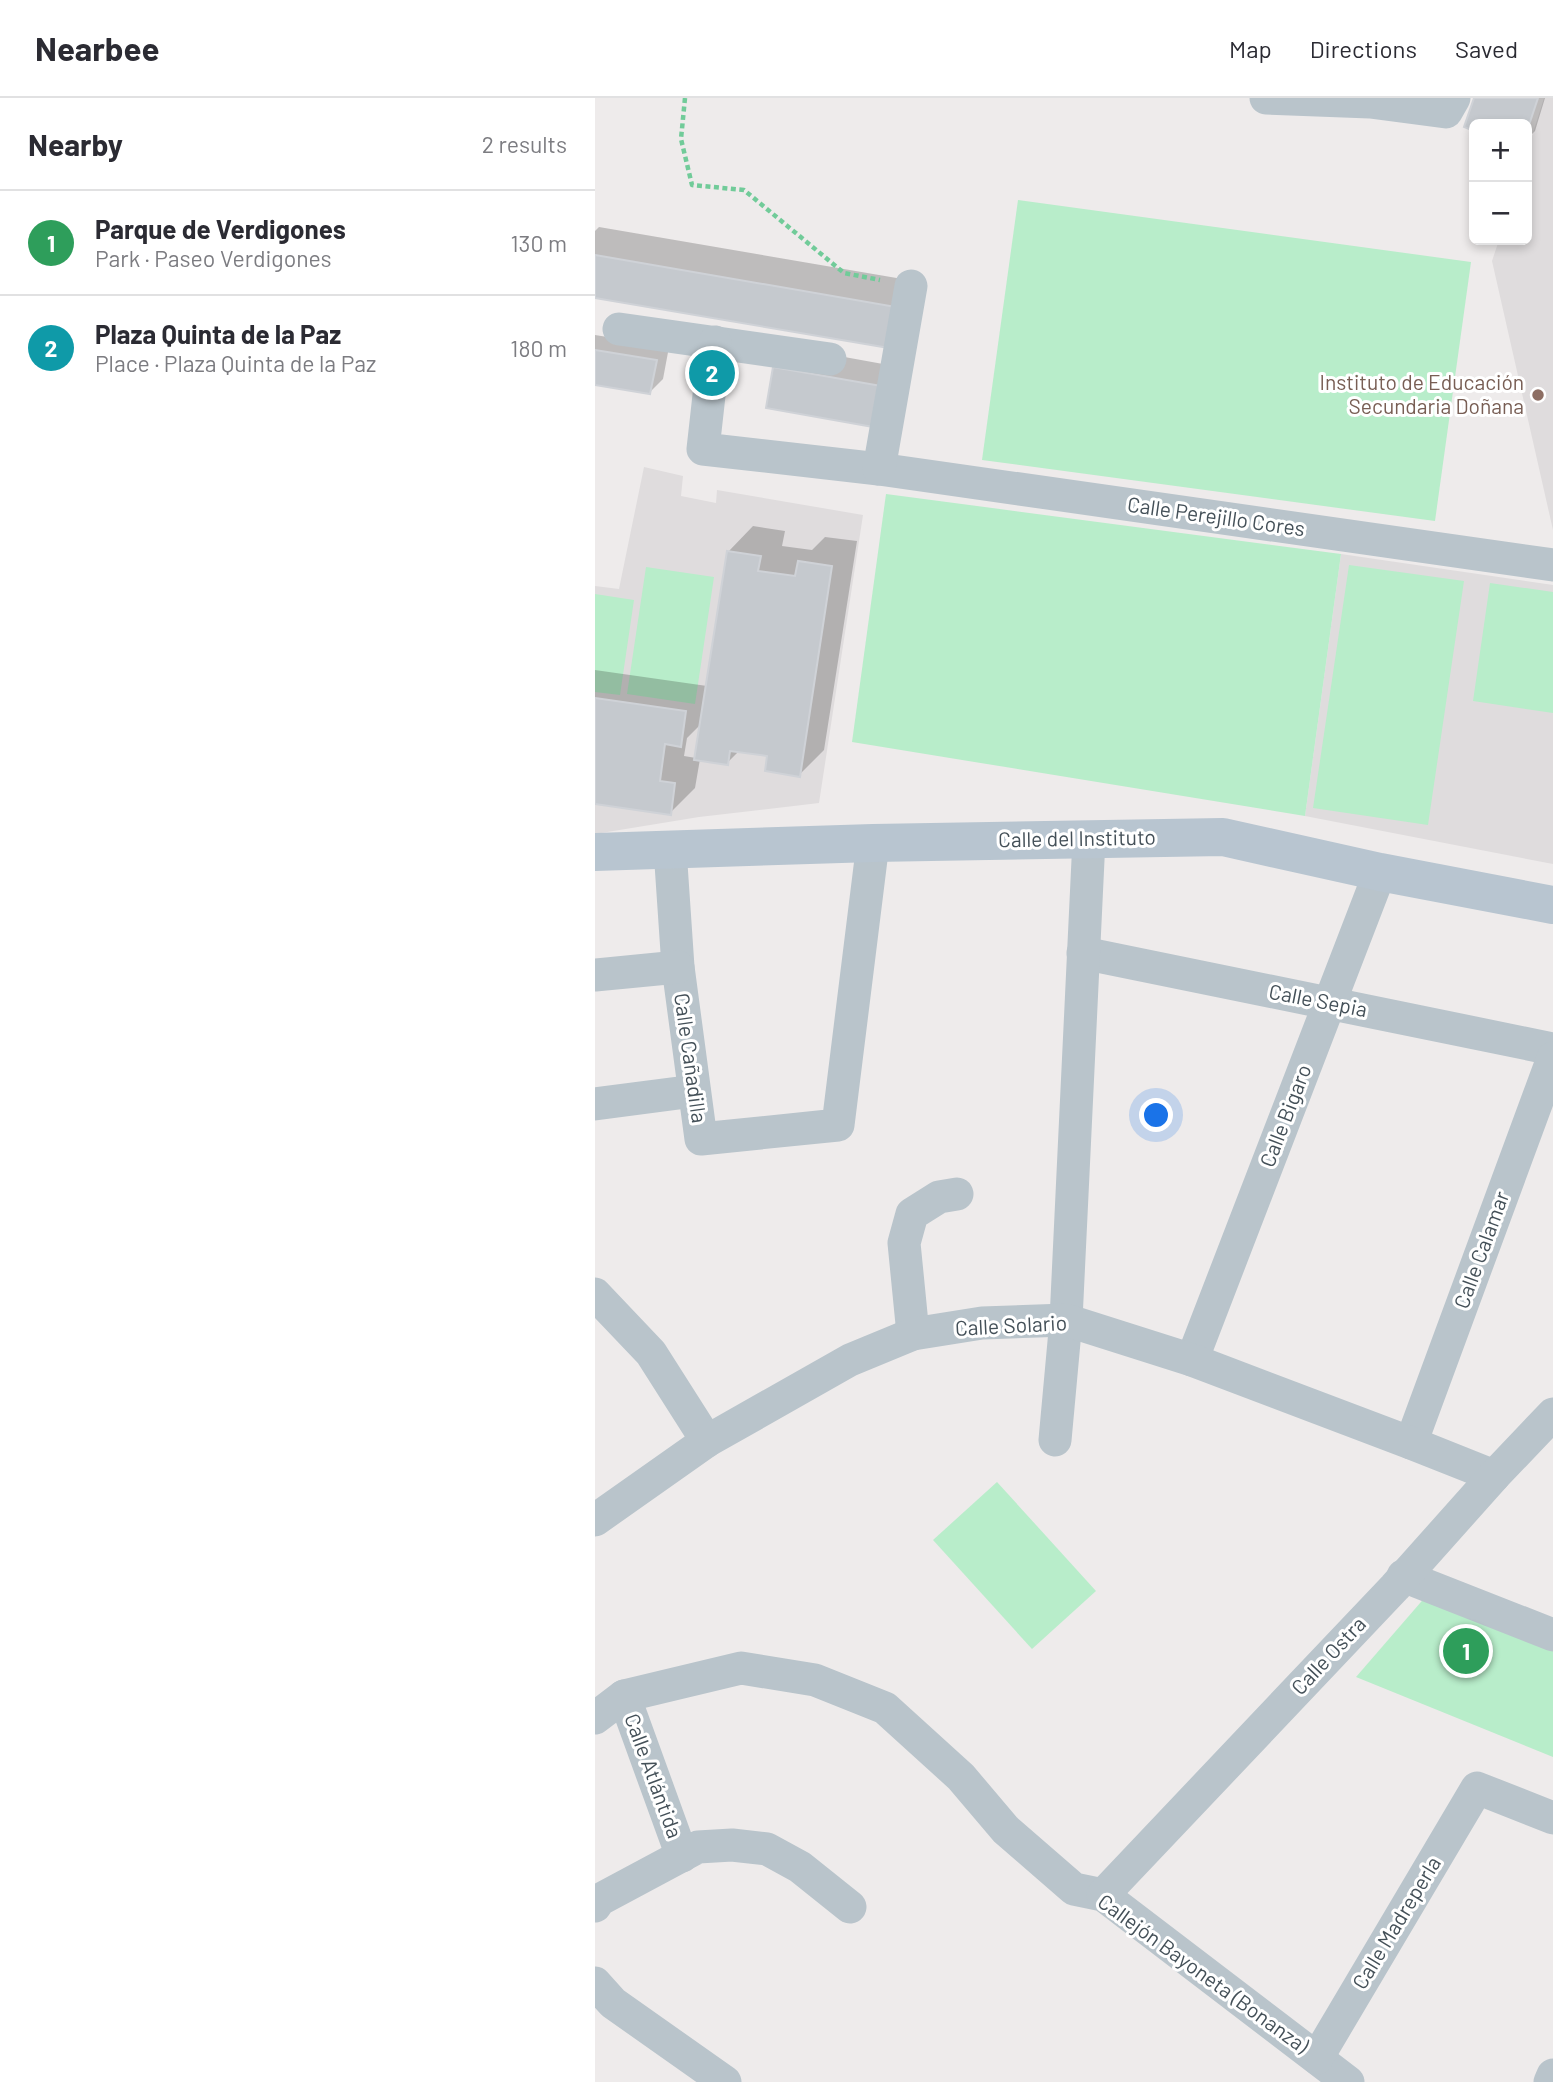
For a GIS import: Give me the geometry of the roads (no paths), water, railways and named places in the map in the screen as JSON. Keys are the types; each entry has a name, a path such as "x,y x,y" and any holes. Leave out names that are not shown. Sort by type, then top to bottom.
{"street":[{"path":"1266,98 1370,102 1446,112 1454,98"},
{"path":"879,469 911,286"},
{"path":"619,329 830,359"},
{"name":"Calle Perejillo Cores","path":"715,342 703,449 879,469 1553,565"},
{"name":"Calle del Instituto","path":"595,852 873,843 1223,837 1380,872 1553,905"},
{"path":"1055,1440 1066,1320 1089,839"},
{"name":"Calle Cañadilla","path":"670,849 678,967 701,1139 838,1125 873,843"},
{"name":"Calle Bigaro","path":"1192,1360 1380,872"},
{"name":"Calle Sepia","path":"1083,953 1553,1049"},
{"path":"595,975 678,967"},
{"name":"Calle Calamar","path":"1411,1443 1553,1058"},
{"path":"595,1104 694,1091"},
{"path":"913,1334 904,1243 912,1213 939,1197 957,1194"},
{"path":"595,1294 651,1353 707,1441"},
{"name":"Calle Solario","path":"595,1520 707,1441 850,1360 913,1334 982,1323 1066,1320 1192,1360 1494,1476"},
{"name":"Calle Ostra","path":"1103,1895 1553,1414"},
{"path":"1403,1576 1553,1634"},
{"name":"Callejón Bayoneta (Bonanza)","path":"595,1717 624,1696 741,1668 815,1680 885,1707 961,1777 1006,1830 1074,1889 1103,1895 1347,2082"},
{"name":"Calle Atlántida","path":"624,1696 682,1856"},
{"name":"Calle Madreperla","path":"1317,2057 1477,1788 1553,1818"},
{"name":"Calle Atlántida","path":"595,1906 599,1900 698,1847 732,1845 767,1849 800,1867 850,1907"},
{"path":"595,1983 613,2003 725,2082"},
{"path":"1550,2082 1553,2075"}],"place":[{"name":"Plaza Quinta de la Paz","path":"712,373"},
{"name":"Instituto de Educación Secundaria Doñana","path":"1538,395"},
{"name":"Parque de Verdigones","path":"1466,1651"}]}
